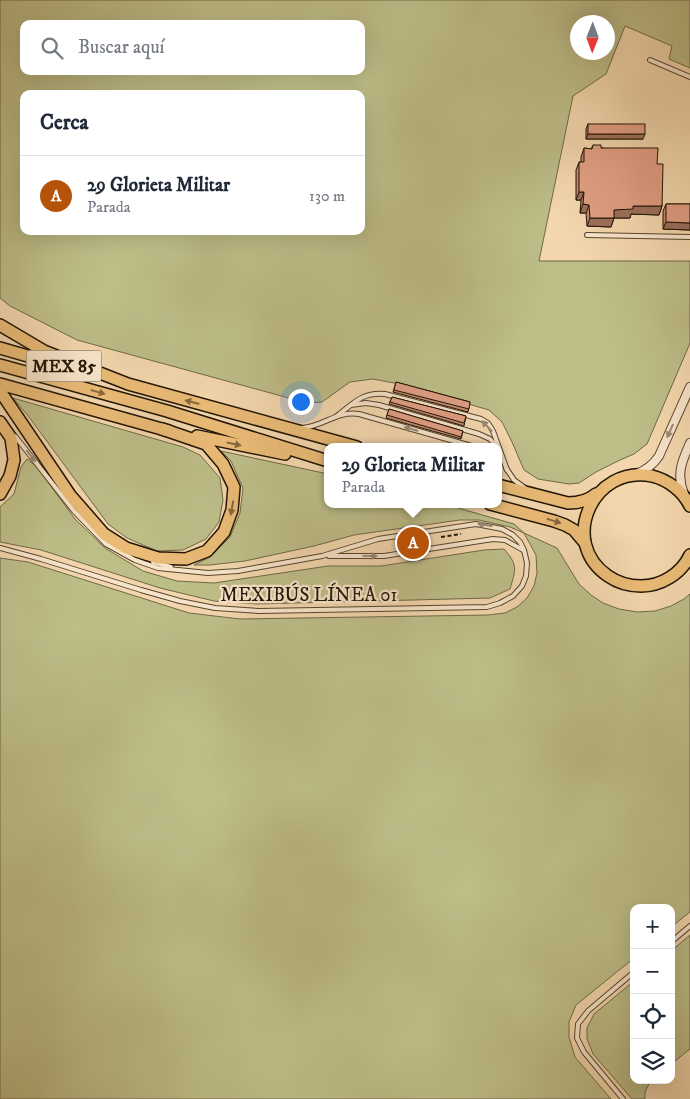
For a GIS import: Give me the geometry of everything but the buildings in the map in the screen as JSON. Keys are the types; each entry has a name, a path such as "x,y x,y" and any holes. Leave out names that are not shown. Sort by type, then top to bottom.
{"main road":[{"path":"0,325 44,351 128,384 342,443"},
{"name":"MEX 85","path":"0,348 128,384"},
{"path":"0,365 167,411 324,461"},
{"path":"0,384 162,429 206,444 223,464 234,487 232,510 224,532 207,551 186,559 158,558 126,548 104,534 70,495 0,391"},
{"path":"0,420 11,438 14,460 10,476 0,494"},
{"path":"162,429 324,461"},
{"path":"502,486 568,503 577,503 592,498 615,481 631,476 648,475 664,480 678,489 689,504"},
{"path":"601,490 590,505 584,524 584,534 589,552 599,568 614,580 631,586 659,583 682,568 690,555"},
{"path":"502,507 565,525 574,530 586,544"}],"street":[{"path":"631,476 646,470 659,456 690,387"},
{"path":"689,504 681,484 680,475 681,465 690,443"},
{"path":"675,574 690,563"}],"lane":[{"path":"650,60 690,77"},
{"path":"587,235 690,238"},
{"path":"277,425 298,428 324,423 337,416 363,396 374,393 481,419 493,431 497,443"},
{"path":"350,406 378,405 479,434 493,443"},
{"path":"337,416 348,413 359,414 461,443"},
{"name":"MEXIBÚS LÍNEA 01","path":"0,420 74,511 106,544 136,560 158,568 208,573 238,571 322,556 378,539 476,524 502,529 513,535 520,542 528,563 522,586 513,596 487,607 259,611 215,608 180,601 0,548"},
{"path":"502,458 507,470"},
{"path":"502,463 514,480 540,496"},
{"name":"MEXIBÚS LÍNEA 01","path":"322,556 384,556 494,539 505,540 524,550"},
{"name":"MEXIBÚS LÍNEA 01","path":"126,548 156,563 185,571"},
{"path":"675,939 690,926"},
{"path":"623,1099 584,1052 578,1038 578,1024 588,1011 630,975"}],"path":[{"path":"441,537 461,534"}],"green space":[{"path":"0,0 690,0 690,68 669,59 672,46 625,26 615,51 615,15 570,15 570,60 612,60 606,74 573,96 539,261 690,261 690,343 647,444 634,454 596,472 579,483 569,484 538,479 524,470 502,422 489,410 399,384 373,379 350,382 322,402 307,403 77,340 10,306 0,298"},
{"path":"13,398 183,447 200,455 220,478 223,500 219,522 206,539 183,550 157,551 127,538 108,524"},
{"path":"221,451 324,473 324,508 458,508 514,524 524,533 510,527 479,520 460,520 354,535 245,561 194,565 210,557 230,537 240,513 243,488 231,461"},
{"path":"27,459 36,466 75,519 105,548 143,571 177,581 214,583 328,566 381,566 484,550 504,549 514,563 514,577 510,589 490,598 257,604 214,601 160,588 41,550 0,542 0,507 14,494 21,467"},
{"path":"524,533 557,548 579,584 603,603 619,609 637,612 655,611 671,606 690,594 690,912 675,924 675,904 630,904 630,961 576,1005 569,1022 569,1037 575,1057 611,1099 0,1099 0,558 28,562 189,613 240,619 488,615 505,613 517,607 527,598 534,586 537,573 536,555"},
{"path":"690,935 690,1049 675,1061 675,949"},
{"path":"630,984 630,1084 649,1084 645,1092 645,1099 632,1099 593,1054 587,1039 587,1028 594,1014"}],"place":[{"name":"29 Glorieta Militar","path":"413,543"}]}
